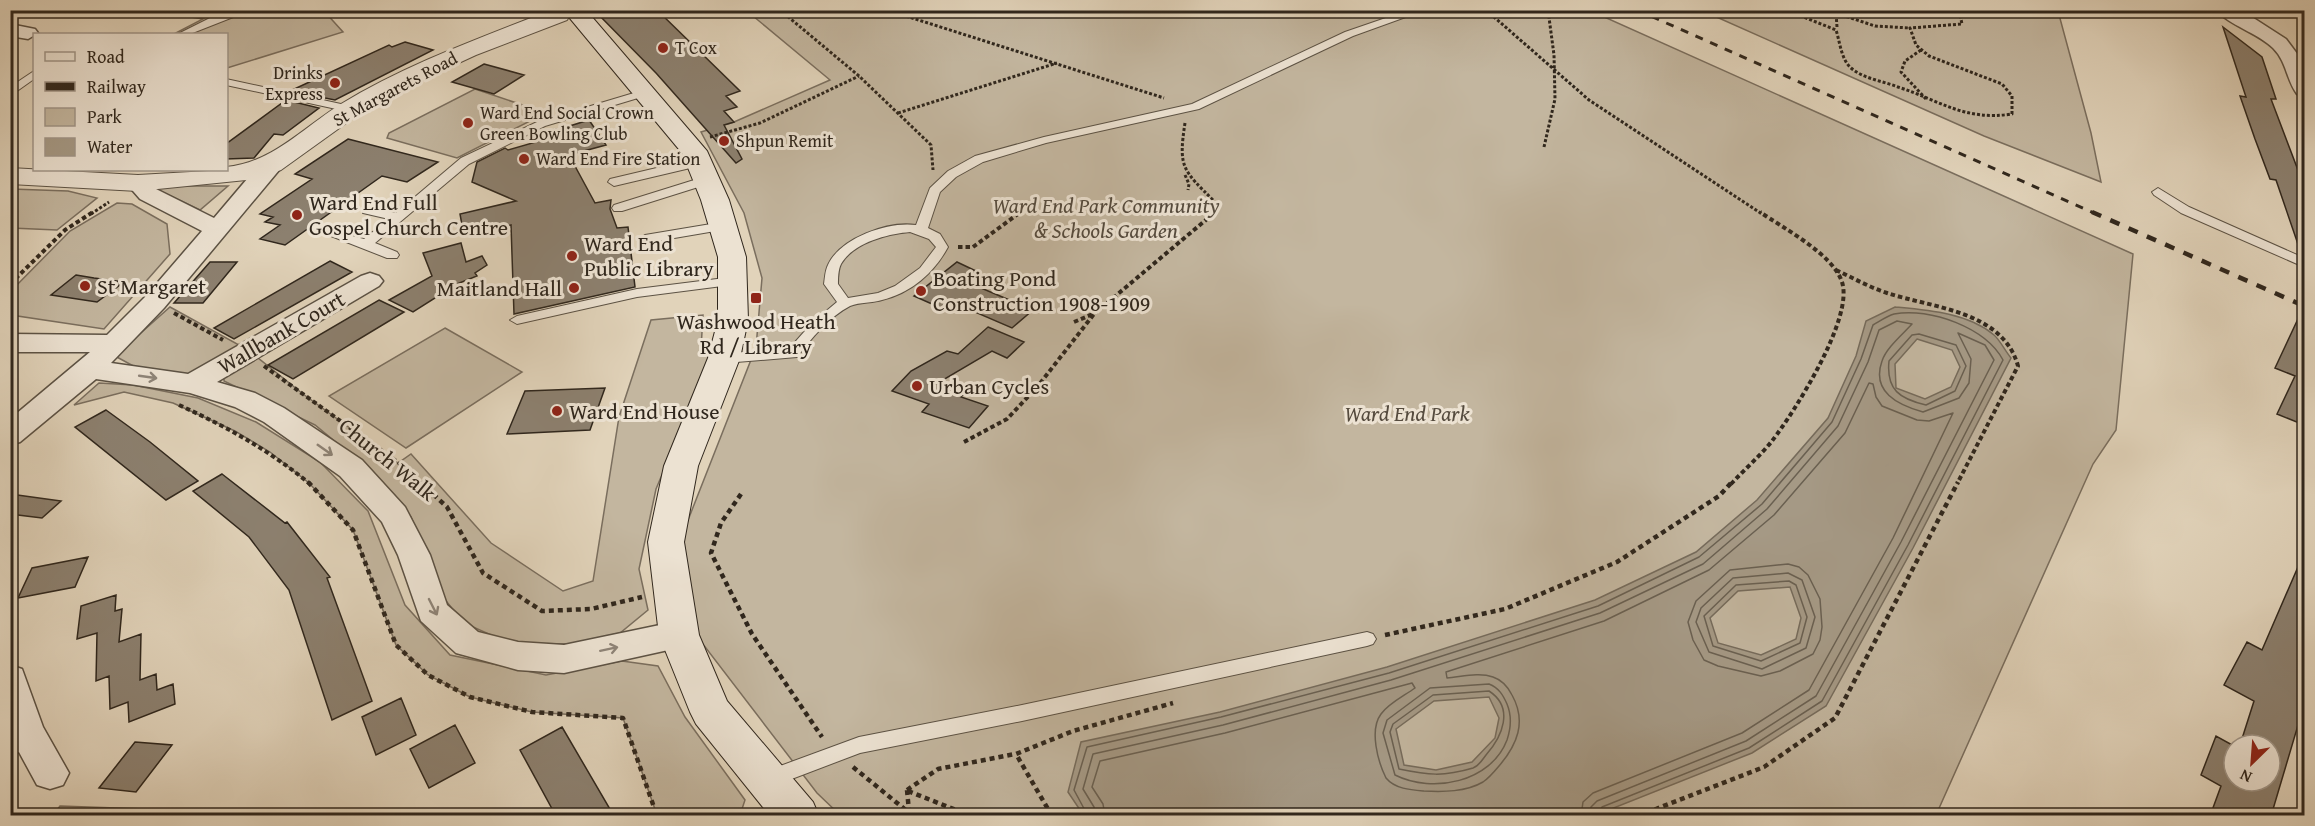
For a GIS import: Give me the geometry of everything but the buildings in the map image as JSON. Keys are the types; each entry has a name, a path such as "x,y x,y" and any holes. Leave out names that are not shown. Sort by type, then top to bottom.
{"main road":[{"path":"568,12 644,93 698,162 723,225 732,256 733,320 724,358 681,466 666,542 679,635 711,712 783,805"},
{"name":"St Margarets Road","path":"10,176 138,183 247,173 272,164 350,109 468,50 568,12"}],"street":[{"path":"2226,10 2262,31 2285,49 2293,59 2304,90"},
{"path":"10,435 90,369 115,344 218,230 272,164"},
{"path":"138,183 148,194 218,230"},
{"name":"Wallbank Court","path":"183,393 244,352 370,281"},
{"path":"10,343 115,344"},
{"path":"90,369 183,393 245,400 274,415 351,468 394,515 414,555 433,612 468,643 518,656 564,659 679,635"},
{"path":"10,679 18,735 50,774"}],"lane":[{"path":"921,229 934,191 952,174 979,159 1044,140 1187,109 1349,34 1420,10"},
{"path":"185,33 220,17 241,12"},
{"path":"10,93 33,75"},
{"path":"228,82 350,109"},
{"path":"366,244 465,161 541,124 644,93"},
{"path":"614,182 698,162"},
{"path":"618,208 653,199 698,162"},
{"path":"2158,192 2186,210 2304,262"},
{"path":"368,210 398,217"},
{"path":"645,239 723,225"},
{"path":"724,358 792,354 806,337 845,303 883,296 896,290 924,272 937,258 942,247 934,236 921,229 889,230 858,241 835,263 831,284 845,303"},
{"path":"337,236 366,244 392,255"},
{"path":"517,320 637,293 733,281"},
{"path":"783,805 836,753 858,745 1022,713 1367,639"}],"path":[{"path":"780,10 859,76 932,145 934,191"},
{"path":"887,10 1154,93 1187,109 1179,159 1189,184 1188,190"},
{"path":"1367,639 1505,609 1617,562 1719,496 1773,441 1821,364 1844,307 1842,281 1819,250 1589,100 1486,10"},
{"path":"1544,147 1555,99 1552,68 1554,54 1548,10"},
{"path":"1786,10 1836,30 1849,66 1862,75 1907,90 1961,115 1991,118 2012,114 2015,102 2010,90 1990,77 1941,62 1922,50 1910,38 1910,28"},
{"path":"1837,27 1837,12 1875,26 1910,28 1962,24 1959,10"},
{"path":"1922,50 1905,61 1901,72 1927,101"},
{"path":"897,113 1057,63"},
{"path":"698,162 760,123 859,76"},
{"path":"964,442 1007,419 1038,386 1094,314 1207,219 1214,201 1183,172"},
{"path":"10,284 65,230 138,183"},
{"path":"942,247 973,247 1018,214"},
{"path":"1638,816 1764,768 1835,718 2018,366 2018,354 2003,336 1971,316 1875,289 1836,270"},
{"name":"Church Walk","path":"155,302 244,352 399,463 447,507 483,573 542,611 591,609 672,590"},
{"path":"1074,322 1094,314"},
{"path":"183,393 235,431 270,452 309,483 353,530 396,645 428,675 470,697 532,712 623,718 657,816"},
{"path":"741,494 721,523 711,552 752,634 827,745 911,814"},
{"path":"907,790 938,769 1016,754 1073,731 1182,701"},
{"path":"1016,754 1052,816"},
{"path":"907,790 911,814"},
{"path":"907,790 971,816"}],"green space":[{"path":"154,11 324,11 343,32 228,68 228,33 176,33 203,19"},
{"name":"Ward End Park","path":"747,11 1591,11 2133,254 2116,430 2093,464 1936,815 840,815 817,793 699,639 681,538 756,347 762,278 744,213 701,132 734,122 830,80"},
{"path":"1703,11 2058,11 2091,133 2101,182 1984,136"},
{"name":"Ward End Social Crown Green Bowling Club","path":"475,89 546,113 457,158 387,138 389,133"},
{"path":"163,186 228,186 200,210 156,189"},
{"path":"11,189 68,191 97,198 57,230 11,228"},
{"path":"117,203 132,204 167,224 170,254 104,329 11,315 10,292 70,231"},
{"path":"170,307 239,345 188,376 137,368 115,356"},
{"path":"703,315 701,349 713,354 656,489 639,569 648,610 620,633 570,644 509,643 464,623 442,596 411,517 378,477 315,425 224,381 224,374 253,354 303,394 398,463 411,454 491,543 563,591 593,581 619,417 651,320"},
{"path":"445,328 522,372 406,448 329,396"},
{"path":"99,383 133,385 198,398 256,422 320,462 368,511 405,605 450,655 546,675 622,661 658,666 685,717 745,800 740,815 657,815 623,718 532,712 470,697 428,675 396,645 353,530 309,483 270,452 235,431 173,403 124,392 74,405"},
{"path":"60,806 172,810 168,816 53,815"}],"water":[{"path":"1895,307 1960,317 1984,328 1996,337 2011,358 1913,548 1826,706 1752,753 1596,815 1084,816 1068,792 1081,742 1220,712 1387,667 1595,600 1696,552 1757,500 1828,418 1856,356 1866,321","holes":["1917,339 1952,350 1960,367 1951,387 1925,399 1896,388 1895,364","1790,587 1801,618 1796,639 1761,655 1718,643 1710,618 1738,591","1489,697 1499,718 1495,738 1472,762 1436,770 1404,765 1396,729 1434,701"]}],"railway":[{"path":"1637,10 2096,214"},
{"path":"2092,212 2304,306"}],"place":[{"name":"T Cox","path":"663,48"},
{"name":"Drinks Express","path":"335,83"},
{"name":"Ward End Social Crown Green Bowling Club","path":"468,123"},
{"name":"Shpun Remit","path":"724,141"},
{"name":"Ward End Fire Station","path":"524,159"},
{"name":"Ward End Full Gospel Church Centre","path":"297,215"},
{"name":"Ward End Public Library","path":"572,256"},
{"name":"St Margaret","path":"85,286"},
{"name":"Maitland Hall","path":"574,288"},
{"name":"Boating Pond Construction 1908-1909","path":"921,291"},
{"name":"Washwood Heath Rd / Library","path":"756,298"},
{"name":"Urban Cycles","path":"917,386"},
{"name":"Ward End House","path":"557,411"}],"park label":[{"name":"Ward End Park Community & Schools Garden","path":"1106,218"}]}
